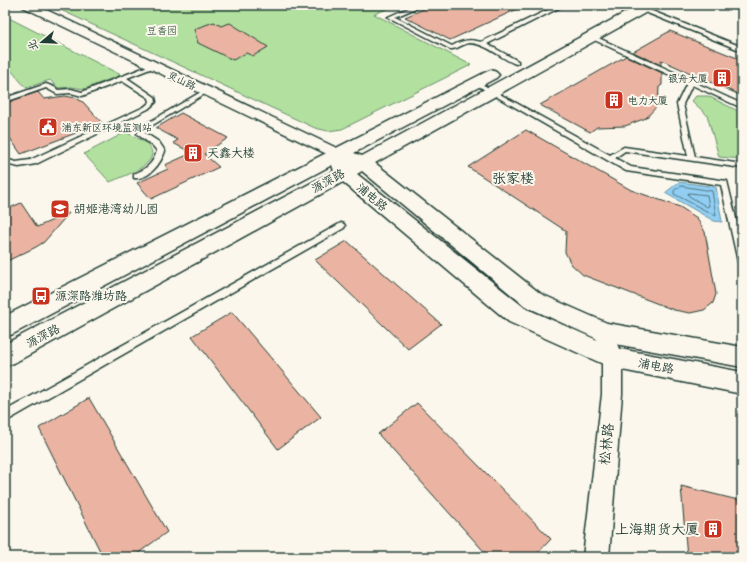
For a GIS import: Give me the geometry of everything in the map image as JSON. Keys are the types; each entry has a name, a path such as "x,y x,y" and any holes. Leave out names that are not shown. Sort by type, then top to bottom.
{"main road":[{"name":"源深路","path":"5,356 348,163 476,83 622,5"},
{"name":"源深路","path":"5,327 348,163 491,92 592,36 641,6"},
{"name":"浦电路","path":"348,163 533,300 604,332 742,357"},
{"name":"浦电路","path":"348,163 517,316 612,358 742,382"}],"street":[{"name":"灵山路","path":"27,5 206,91 348,163"},
{"name":"松林路","path":"596,557 612,394 612,358 604,332"}],"lane":[{"path":"420,5 391,17 452,48 464,42 472,41 482,44 516,62"},
{"path":"482,44 562,5"},
{"path":"641,6 742,49"},
{"path":"592,36 742,106"},
{"path":"5,100 46,86 57,92 71,91 82,94 153,66"},
{"path":"5,161 13,165 24,165 42,159 146,108 153,102 152,97 122,78"},
{"path":"691,81 680,104 692,159"},
{"path":"476,83 629,169 724,183 742,262"},
{"path":"137,176 150,170 158,161 161,151 156,144 141,134 143,128 206,91"},
{"path":"610,158 624,149 742,166"},
{"path":"5,417 341,226"}],"green space":[{"name":"豆香园","path":"50,5 397,5 374,14 471,65 342,129 328,131 315,128"},
{"path":"5,16 121,75 84,89 72,87 58,88 50,80 26,88 5,63"},
{"path":"696,96 708,96 742,113 742,159 719,157 707,115 692,101"},
{"path":"126,132 147,144 152,151 151,157 147,163 132,173 110,182 84,154"}],"water":[{"path":"679,182 716,187 722,222 714,221 665,193"}],"building":[{"path":"433,5 526,5 450,40 405,17"},
{"path":"214,22 221,26 230,23 268,47 253,56 246,53 233,60 198,43 194,29"},
{"name":"银舟大厦","path":"670,31 742,60 742,96 661,60 661,65 633,52"},
{"name":"电力大厦","path":"626,56 662,73 662,85 659,87 658,105 646,118 625,126 597,127 590,132 540,105"},
{"name":"浦东新区环境监测站","path":"38,92 44,99 65,96 76,98 83,102 102,123 21,154 5,131 5,103"},
{"name":"天鑫大楼","path":"181,113 228,138 204,154 219,167 151,199 137,183 168,169 165,165 192,153 173,143 178,140 156,128"},
{"path":"526,130 631,190 680,207 697,218 705,232 716,294 713,303 704,310 690,313 674,310 583,275 571,264 565,252 566,231 468,167"},
{"path":"21,203 37,227 69,213 44,242 5,262 5,210"},
{"path":"347,241 441,324 408,349 315,260"},
{"path":"232,312 321,417 278,449 192,336"},
{"path":"89,398 167,532 133,557 103,557 39,428"},
{"path":"417,403 551,539 534,557 489,557 378,434"},
{"name":"上海期货大厦","path":"681,486 742,501 742,557 687,557"}],"place":[{"name":"银舟大厦","path":"722,78"},
{"name":"电力大厦","path":"614,100"},
{"name":"浦东新区环境监测站","path":"48,127"},
{"name":"天鑫大楼","path":"193,153"},
{"name":"胡姬港湾幼儿园","path":"60,209"},
{"name":"源深路潍坊路","path":"41,296"},
{"name":"上海期货大厦","path":"713,529"}],"district":[{"name":"张家楼","path":"513,178"}]}
